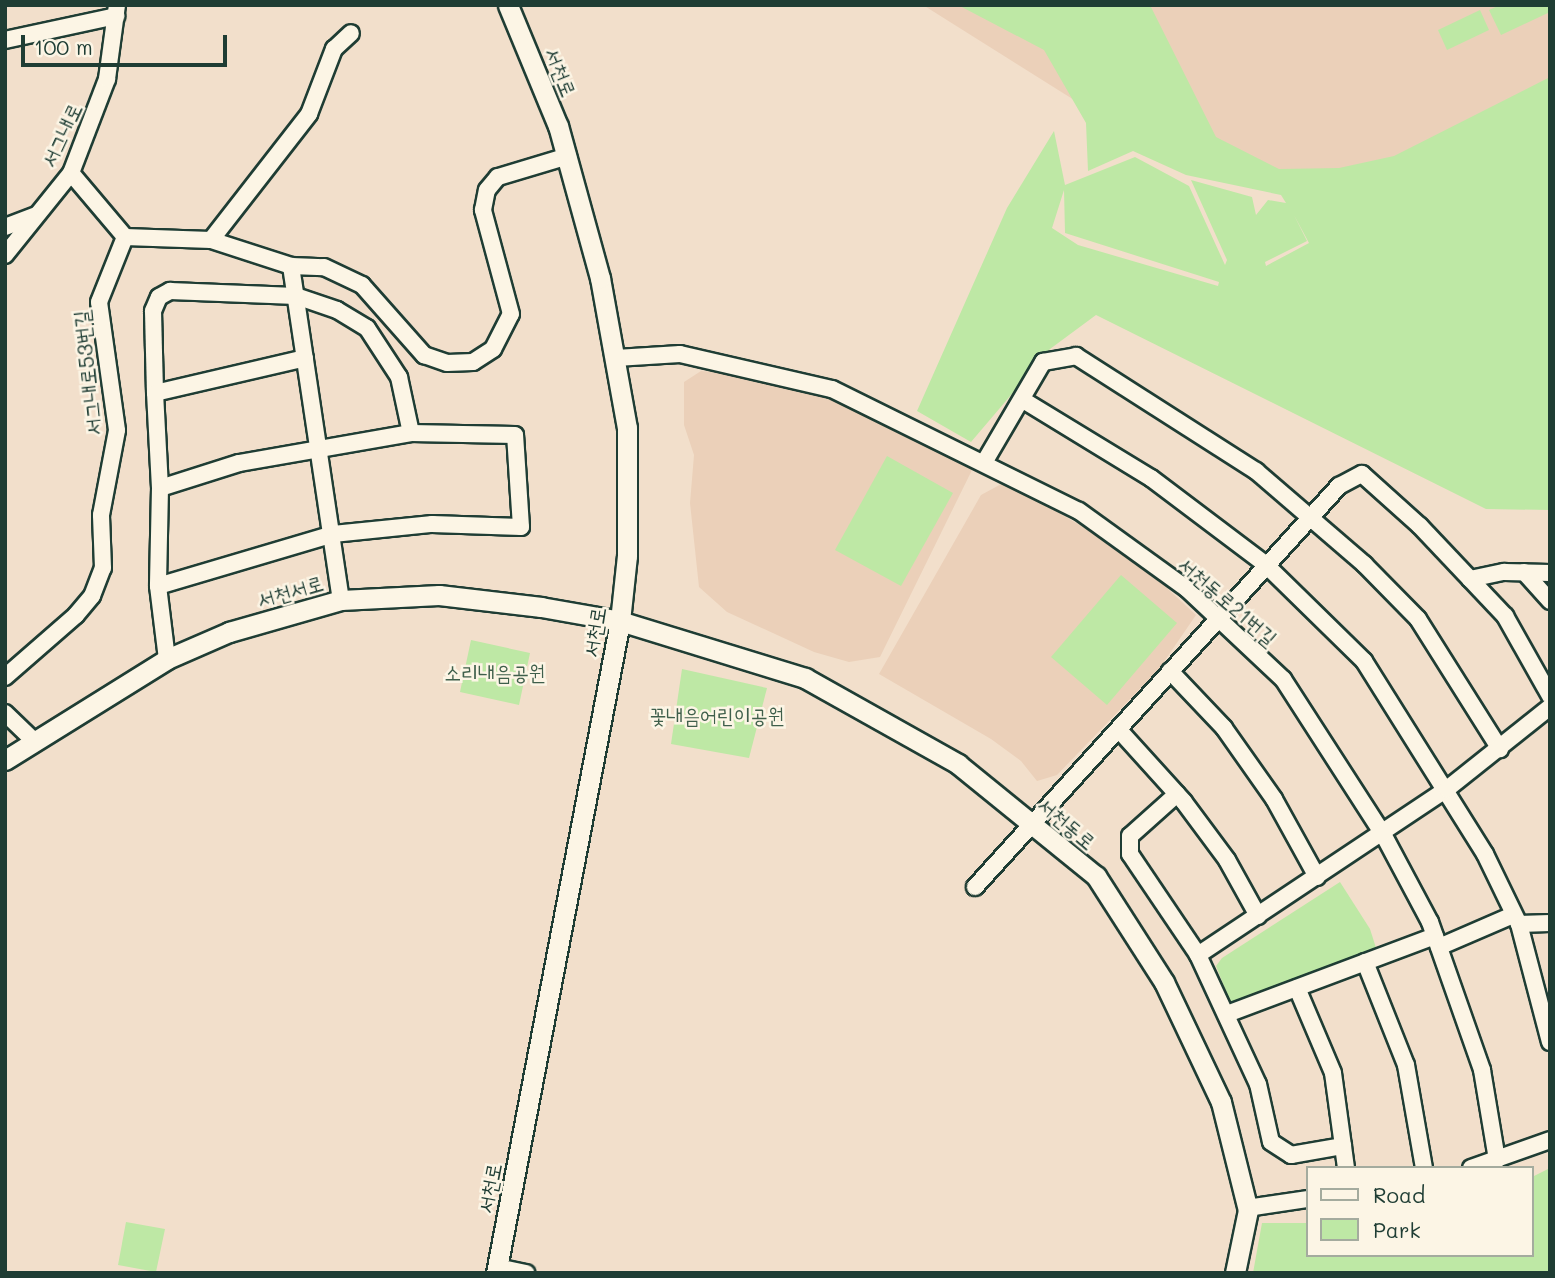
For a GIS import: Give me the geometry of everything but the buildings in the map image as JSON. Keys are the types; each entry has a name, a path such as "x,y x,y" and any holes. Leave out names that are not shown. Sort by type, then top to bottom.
{"street":[{"name":"서천로","path":"496,1270 620,621 626,556 627,428 616,358 568,156 540,79 508,5"},
{"name":"서그내로","path":"5,40 116,11 107,79 71,173 5,255"},
{"path":"211,240 309,114 334,49 351,33"},
{"path":"71,173 125,237 211,240 291,267 324,267 362,285 424,355 447,363 473,362 493,349 511,314 483,210 487,190 498,177 568,156"},
{"path":"5,227 38,214"},
{"name":"서그내로53번길","path":"5,677 76,615 92,596 103,568 101,515 117,430 99,302 125,237"},
{"path":"291,267 341,600"},
{"path":"167,659 158,586 160,488 153,311 159,297 170,291 296,296 337,310 367,328 398,377 411,433"},
{"name":"서천동로21번길","path":"616,358 680,354 832,389 985,461 1079,511 1187,589 1283,679 1383,834 1437,942 1482,1070 1497,1160"},
{"path":"985,461 1043,362 1076,356 1256,471 1310,516 1419,619 1500,749"},
{"path":"155,393 305,358"},
{"path":"1023,400 1151,478 1265,564 1364,661 1447,789 1485,854 1516,920 1550,1042"},
{"path":"158,586 333,534 432,524 521,527 515,435 411,433 239,463 160,488"},
{"path":"975,887 1119,730 1265,564 1339,486 1362,474 1505,616 1549,697 1500,749 1447,789 1198,955"},
{"path":"1470,579 1524,572 1550,573"},
{"path":"1524,572 1550,601"},
{"name":"서천서로","path":"5,760 33,740 167,659 229,632 341,600 439,596 517,603 620,621"},
{"name":"서천동로","path":"620,621 805,678 958,764 1096,876 1170,992 1221,1102 1247,1208 1235,1273"},
{"path":"1170,671 1224,729 1273,799 1317,877"},
{"path":"5,713 33,740"},
{"path":"1119,730 1177,794 1227,860 1258,916"},
{"path":"1177,794 1130,836 1130,854 1198,955 1227,1014 1258,1084 1271,1142 1290,1154 1343,1146"},
{"path":"1227,1014 1365,962 1516,920 1550,923"},
{"path":"1365,962 1406,1065 1424,1166"},
{"path":"1297,988 1333,1073 1346,1166"},
{"path":"1478,1166 1550,1140"},
{"path":"1247,1208 1306,1199"},
{"path":"496,1270 526,1273"}],"shaded area":[{"path":"923,5 1550,5 1550,413 1310,183 1098,115"},
{"path":"701,371 735,374 830,398 972,470 880,657 849,662 814,652 727,612 699,587 690,503 694,455 684,425 684,382"},
{"path":"1005,482 1130,554 1196,615 1159,669 1057,775 1037,781 1021,761 991,739 879,674 981,495"}],"green space":[{"path":"958,5 1150,5 1216,137 1279,169 1339,168 1394,156 1550,77 1550,510 1486,509 1096,315 1050,349 971,442 917,411 1007,208 1054,131 1065,185 1135,157 1189,186 1225,265 1227,260 1191,180 1252,197 1256,215 1268,200 1286,203 1281,195 1186,175 1133,151 1088,171 1086,123 1044,50","holes":["1064,190 1065,233 1219,282 1218,286 1078,245 1052,228","1294,215 1309,243 1266,266 1265,262 1307,241"]},
{"path":"1500,5 1550,5 1550,12 1501,35 1489,10"},
{"path":"1480,10 1489,30 1447,50 1438,30"},
{"path":"887,456 953,493 901,586 835,550"},
{"path":"1121,575 1177,623 1107,705 1051,657"},
{"name":"소리내음공원","path":"471,640 530,653 519,705 460,692"},
{"name":"꽃내음어린이공원","path":"682,669 767,688 749,758 671,744"},
{"path":"1340,882 1370,929 1377,951 1231,1004 1216,966 1222,958"},
{"path":"1550,1168 1550,1273 1253,1273 1262,1223 1306,1223 1306,1257 1534,1257 1534,1176"},
{"path":"126,1222 165,1229 156,1272 118,1265"}]}
